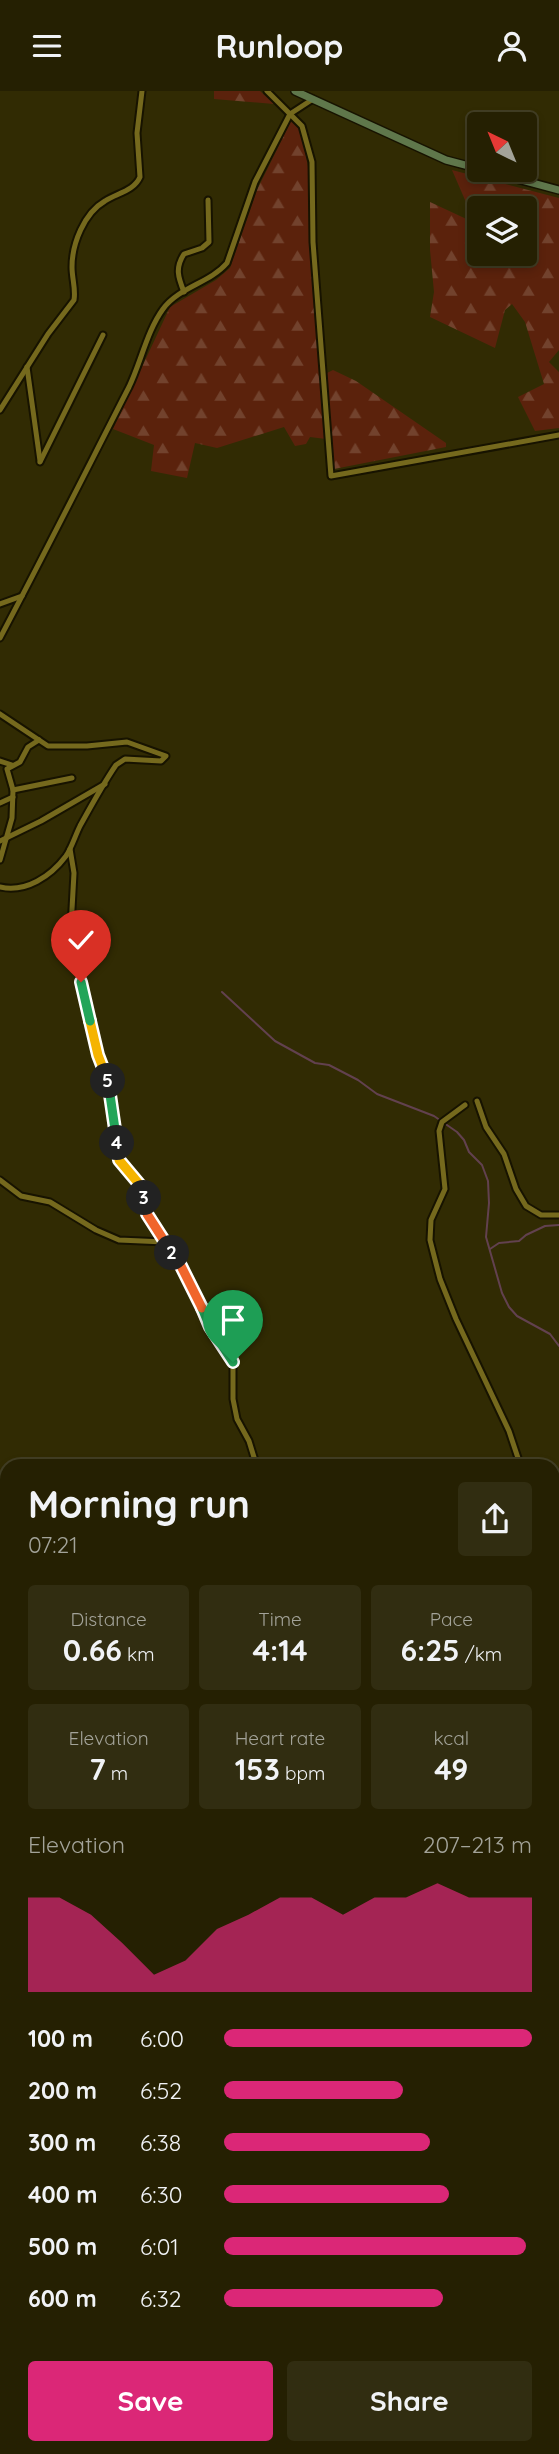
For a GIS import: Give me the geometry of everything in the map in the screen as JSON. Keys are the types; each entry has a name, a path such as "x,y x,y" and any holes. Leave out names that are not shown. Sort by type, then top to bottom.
{"main road":[{"path":"295,91 446,160 559,190"}],"street":[{"path":"0,409 74,300 72,267 75,246 83,225 104,201 123,193 138,182 140,177 137,133 142,91"},
{"path":"267,91 303,129 312,162 313,242 331,476 559,435"},
{"path":"0,638 63,520 131,383 157,320 173,299 220,271 231,257 255,182 290,114 313,99"},
{"path":"184,292 176,275 184,254 202,248 209,242 208,199"},
{"path":"26,367 40,462 103,335"},
{"path":"0,604 22,596"},
{"path":"0,714 53,747 127,741 165,754 161,761 125,759 116,765 70,849 54,869 37,882 12,889 0,887"},
{"path":"0,860 12,818 13,793 7,769 20,762 28,747 39,740"},
{"path":"0,761 12,765"},
{"path":"0,803 13,793 72,778"},
{"path":"0,841 41,821 106,783"},
{"path":"70,849 74,873 71,926 98,1055 110,1086 119,1160 140,1185 147,1214 181,1266 210,1327 231,1356 237,1419 249,1441 255,1459"},
{"path":"477,1101 486,1127 504,1154 516,1189 526,1206 541,1215 559,1215"},
{"path":"465,1105 442,1122 439,1131 445,1189 431,1220 430,1240 440,1279 452,1309 509,1431 518,1459"},
{"path":"0,1180 21,1196 50,1202 96,1230 119,1240 165,1242"}],"green space":[{"path":"214,91 260,91 274,104 214,99"},
{"path":"292,119 301,130 308,167 326,439 310,437 306,444 295,446 284,427 217,448 195,443 187,478 151,471 154,445 113,429 170,307 216,280 230,268 257,190"},
{"path":"452,170 467,174 467,182 498,182 559,198 559,350 549,362 559,372 559,428 535,431 518,397 544,384 525,322 512,304 505,310 495,348 430,317 434,292 430,250 430,202 467,219 467,266 537,266 537,196 467,196 467,205"},
{"path":"333,370 356,381 446,443 446,447 334,469 327,373"}],"waterway":[{"path":"222,992 275,1041 315,1063 329,1065 358,1080 377,1094 434,1116 457,1132 469,1152 482,1165 488,1181 486,1237 502,1293 517,1316 550,1334 559,1346"},
{"path":"490,1249 499,1243 519,1241 545,1226 559,1225"}],"route":[{"path":"81,982 98,1055 110,1086 119,1160 140,1185 147,1214 181,1266 210,1327 233,1362"}]}
